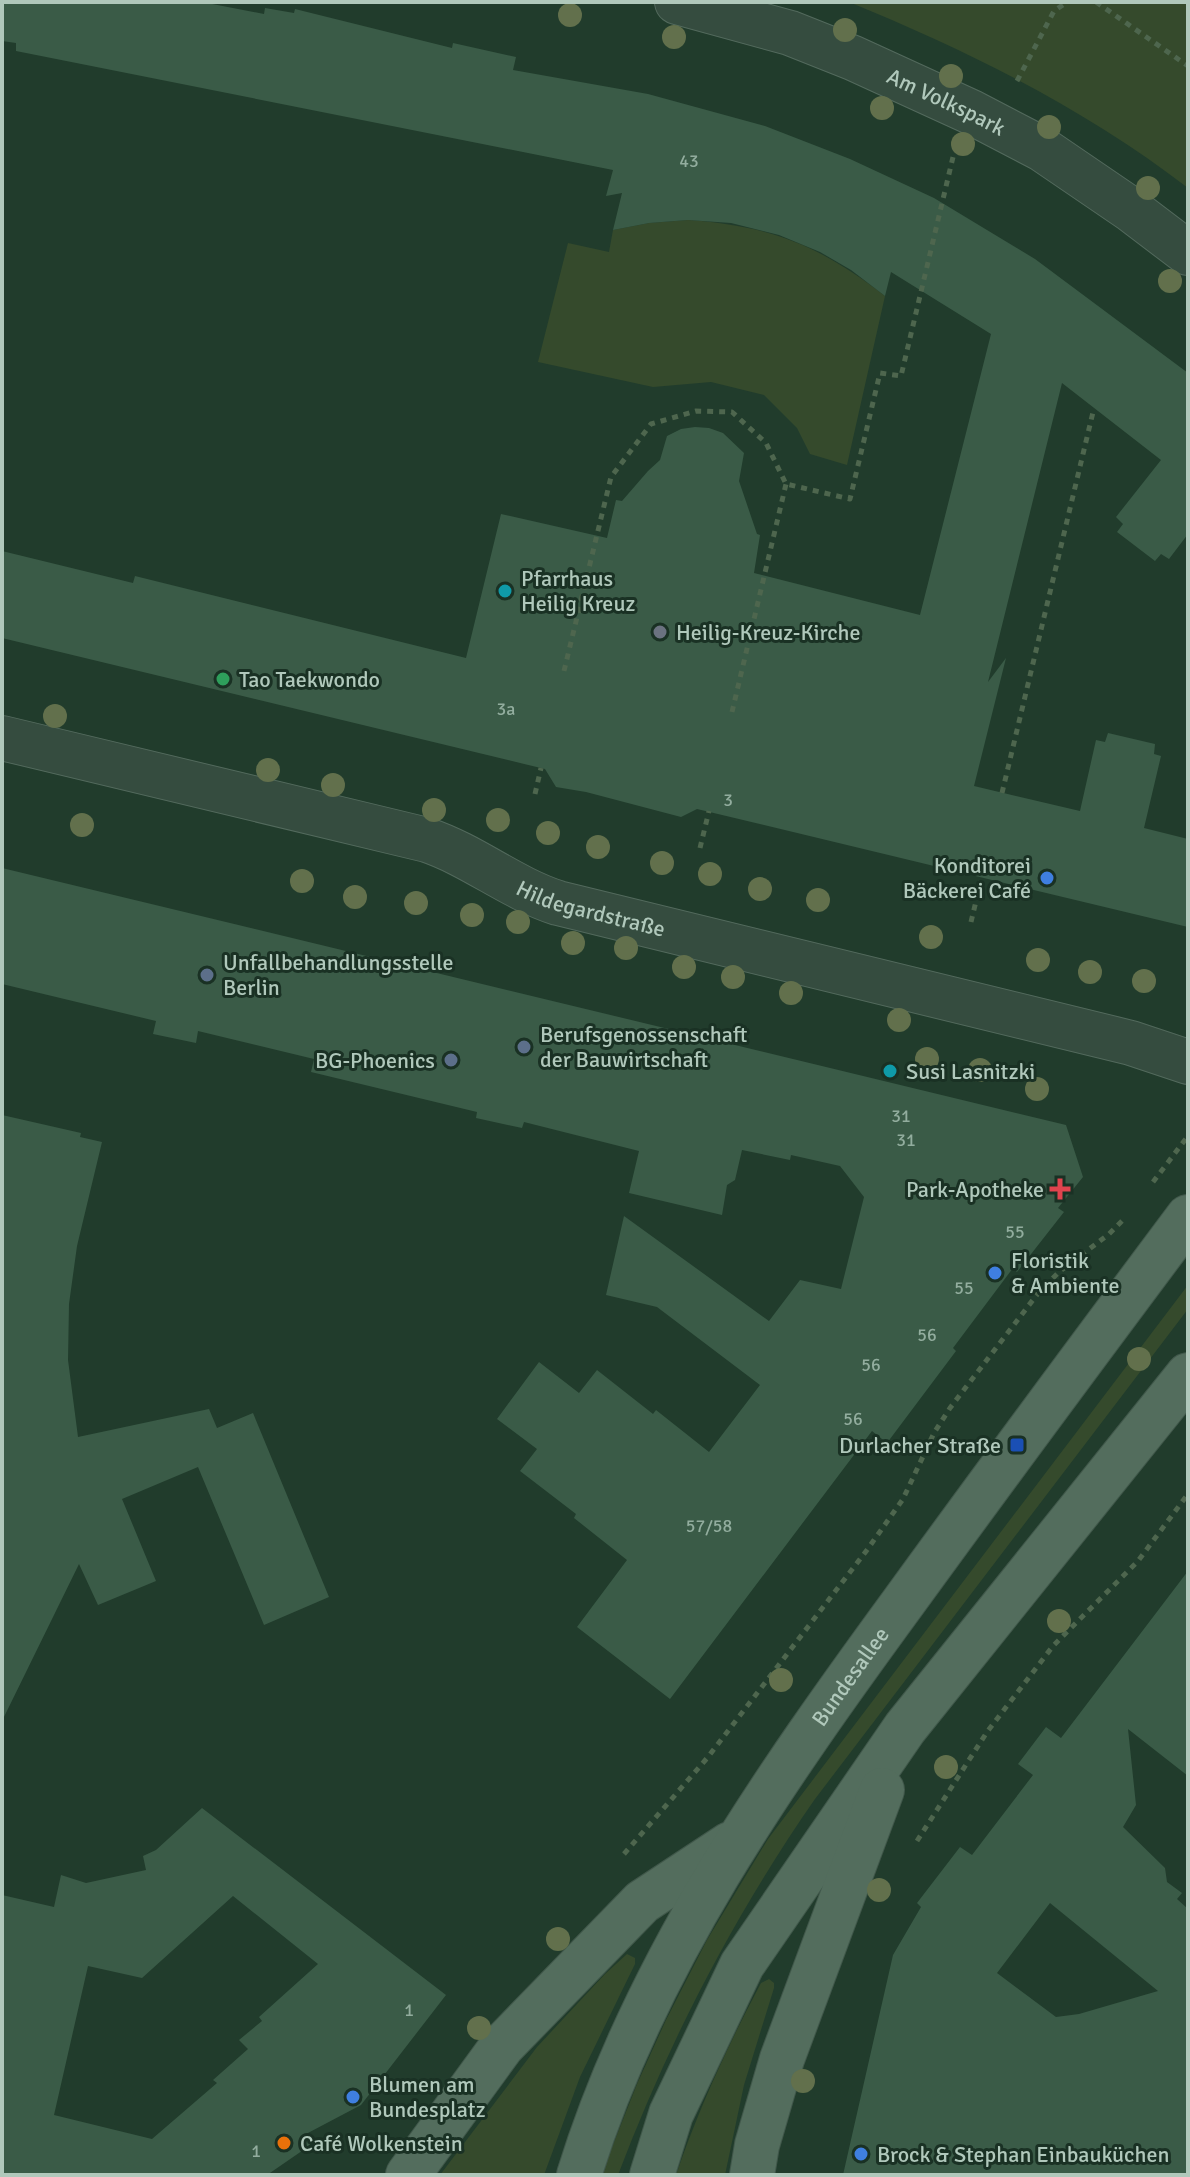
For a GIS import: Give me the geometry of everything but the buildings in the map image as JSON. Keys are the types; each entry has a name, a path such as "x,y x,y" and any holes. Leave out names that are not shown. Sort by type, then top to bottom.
{"main road":[{"name":"Bundesallee","path":"579,2175 598,2114 650,1997 685,1929 774,1782 1188,1217"},
{"path":"652,2175 671,2114 742,1965 905,1728 1188,1375"},
{"path":"752,2175 757,2145 782,2059 905,1728"},
{"path":"408,2175 502,2046 642,1902 741,1837"}],"street":[{"name":"Am Volkspark","path":"677,2 790,33 971,112 1042,149 1188,253"},
{"name":"Hildegardstraße","path":"2,738 427,840 468,856 521,889 558,903 1119,1040 1188,1062"}],"path":[{"path":"1009,92 1054,11 1067,2"},
{"path":"1096,2 1188,66"},
{"path":"786,484 850,499 880,373 901,376 954,152"},
{"path":"1002,793 1094,408"},
{"path":"564,671 611,477 651,424 696,411 732,412 766,443 786,484 732,712"},
{"path":"535,794 541,768"},
{"path":"700,848 709,811"},
{"path":"971,922 982,876"},
{"path":"1146,1191 1188,1136"},
{"path":"618,1860 708,1757 867,1550 903,1499 934,1433 950,1408 1039,1292 1123,1219"},
{"path":"910,1852 987,1732 1053,1646 1138,1561 1188,1494"}],"green space":[{"path":"849,2 1188,2 1188,188 1149,159 1067,107 982,62"},
{"path":"688,220 745,227 793,241 838,263 885,296 847,465 810,454 797,428 764,395 711,382 653,387 538,362 568,243 609,252 613,230"},
{"path":"1188,1285 1188,1309 815,1799 785,1844 730,1934 681,2028 618,2175 601,2175 666,2020 707,1940 768,1839"},
{"path":"627,1954 635,1958 635,1964 580,2077 544,2175 440,2175 537,2047"},
{"path":"769,1979 774,1983 774,1988 744,2085 725,2175 676,2175 726,2053 761,1983"}],"place":[{"name":"Pfarrhaus Heilig Kreuz","path":"505,591"},
{"name":"Heilig-Kreuz-Kirche","path":"660,632"},
{"name":"Tao Taekwondo","path":"223,679"},
{"name":"Konditorei Bäckerei Café","path":"1047,878"},
{"name":"Unfallbehandlungsstelle Berlin","path":"207,975"},
{"name":"Berufsgenossenschaft der Bauwirtschaft","path":"524,1047"},
{"name":"BG-Phoenics","path":"451,1060"},
{"name":"Susi Lasnitzki","path":"890,1071"},
{"name":"Park-Apotheke","path":"1060,1189"},
{"name":"Floristik & Ambiente","path":"995,1273"},
{"name":"Durlacher Straße","path":"1017,1445"},
{"name":"Blumen am Bundesplatz","path":"353,2097"},
{"name":"Café Wolkenstein","path":"284,2143"},
{"name":"Brock & Stephan Einbauküchen","path":"861,2154"}]}
